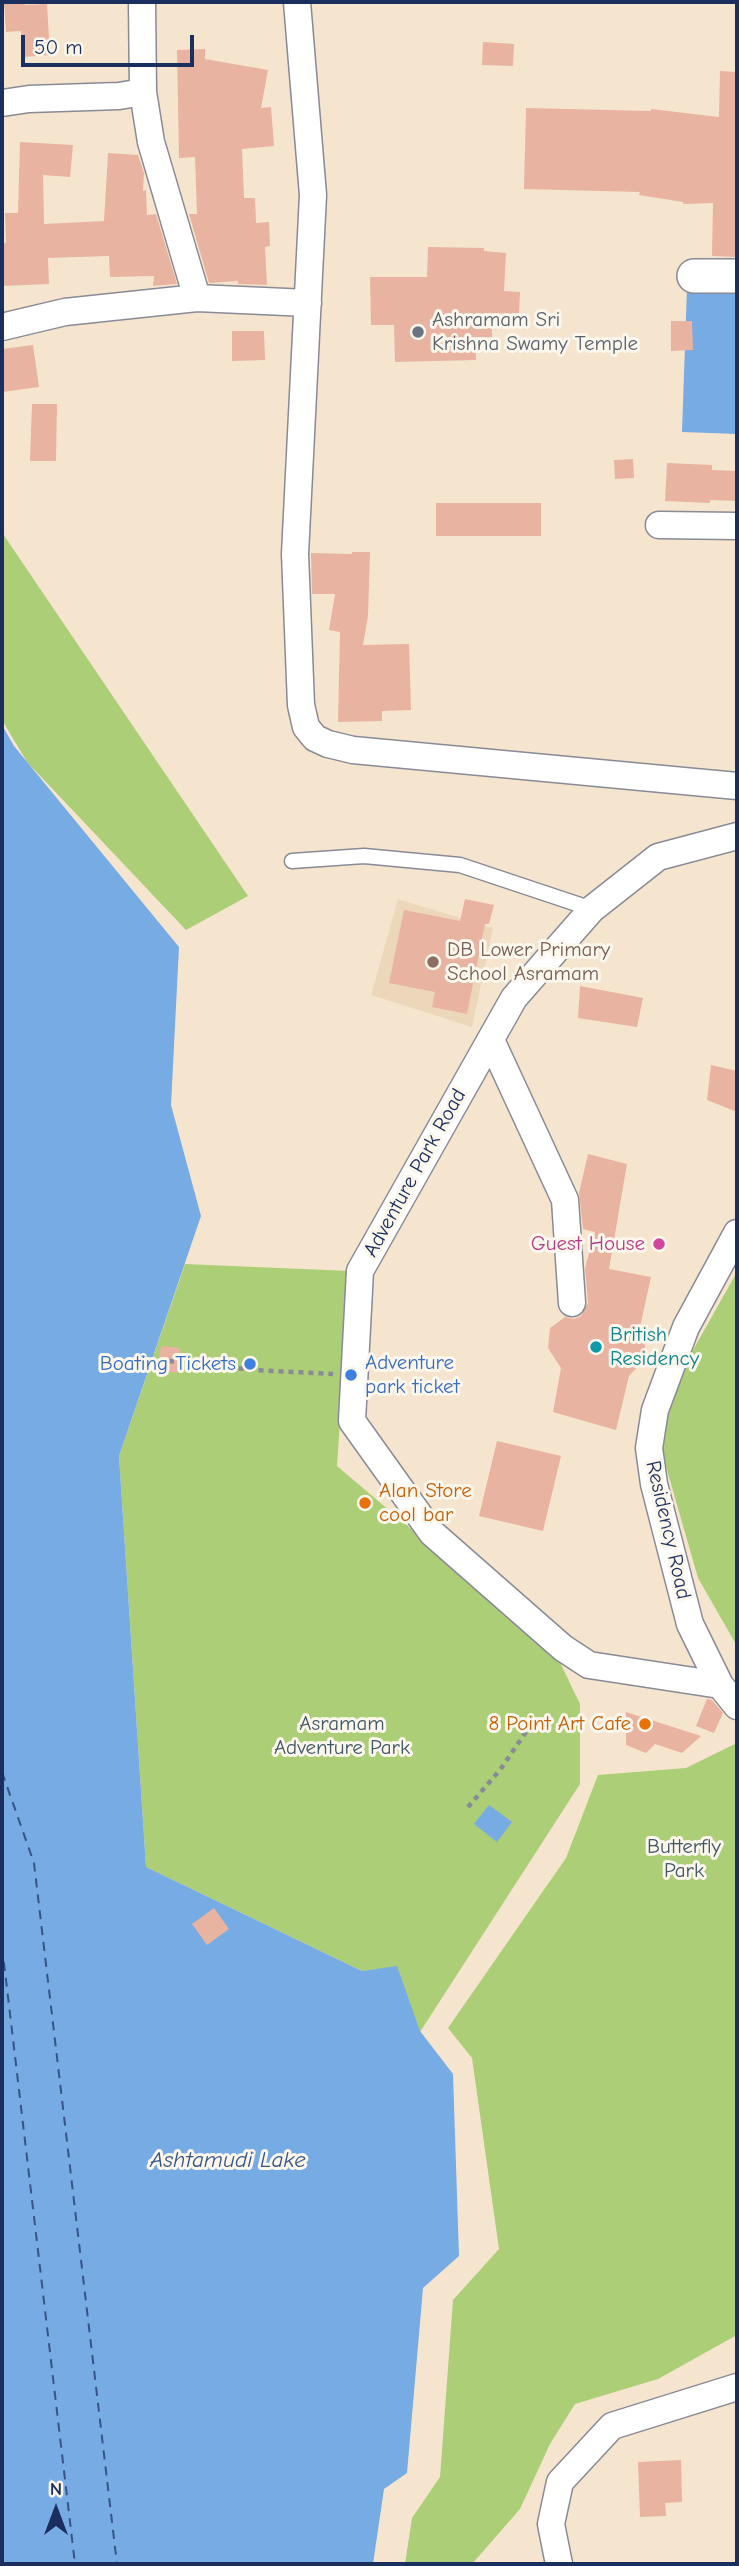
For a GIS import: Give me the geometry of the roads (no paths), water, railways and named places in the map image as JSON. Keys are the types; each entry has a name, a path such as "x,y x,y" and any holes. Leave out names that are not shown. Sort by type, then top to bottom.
{"street":[{"path":"142,2 144,92 151,142 197,298"},
{"path":"297,2 313,195 295,554 301,705 306,727 328,744 353,750 737,786"},
{"path":"2,103 144,92"},
{"path":"694,276 737,276"},
{"path":"2,327 65,312 197,298 308,303"},
{"path":"659,525 737,526"},
{"name":"Adventure Park Road","path":"720,1685 589,1665 563,1648 432,1532 352,1421 360,1271 514,998 593,909 658,857 737,836"},
{"path":"491,1040 565,1200 572,1303"},
{"name":"Residency Road","path":"737,1233 686,1327 655,1410 649,1448 654,1484 690,1624 720,1685 737,1706"},
{"path":"559,2564 551,2524 560,2482 612,2426 737,2387"}],"lane":[{"path":"292,861 364,856 460,865 593,909"}],"water":[{"path":"687,288 737,289 737,434 682,432"},
{"name":"Ashtamudi Lake","path":"2,725 14,746 179,947 171,1105 201,1216 119,1456 146,1867 362,1971 397,1966 420,2031 453,2074 459,2256 423,2288 407,2473 384,2489 373,2564 2,2564"},
{"path":"489,1805 512,1822 497,1842 474,1824"}],"place":[{"name":"Ashramam Sri Krishna Swamy Temple","path":"418,332"},
{"name":"DB Lower Primary School Asramam","path":"433,962"},
{"name":"Guest House","path":"659,1244"},
{"name":"British Residency","path":"596,1347"},
{"name":"Boating Tickets","path":"250,1364"},
{"name":"Adventure park ticket","path":"351,1375"},
{"name":"Alan Store cool bar","path":"365,1503"},
{"name":"8 Point Art Cafe","path":"645,1724"}],"park label":[{"name":"Asramam Adventure Park","path":"342,1736"},
{"name":"Butterfly Park","path":"684,1859"}]}
